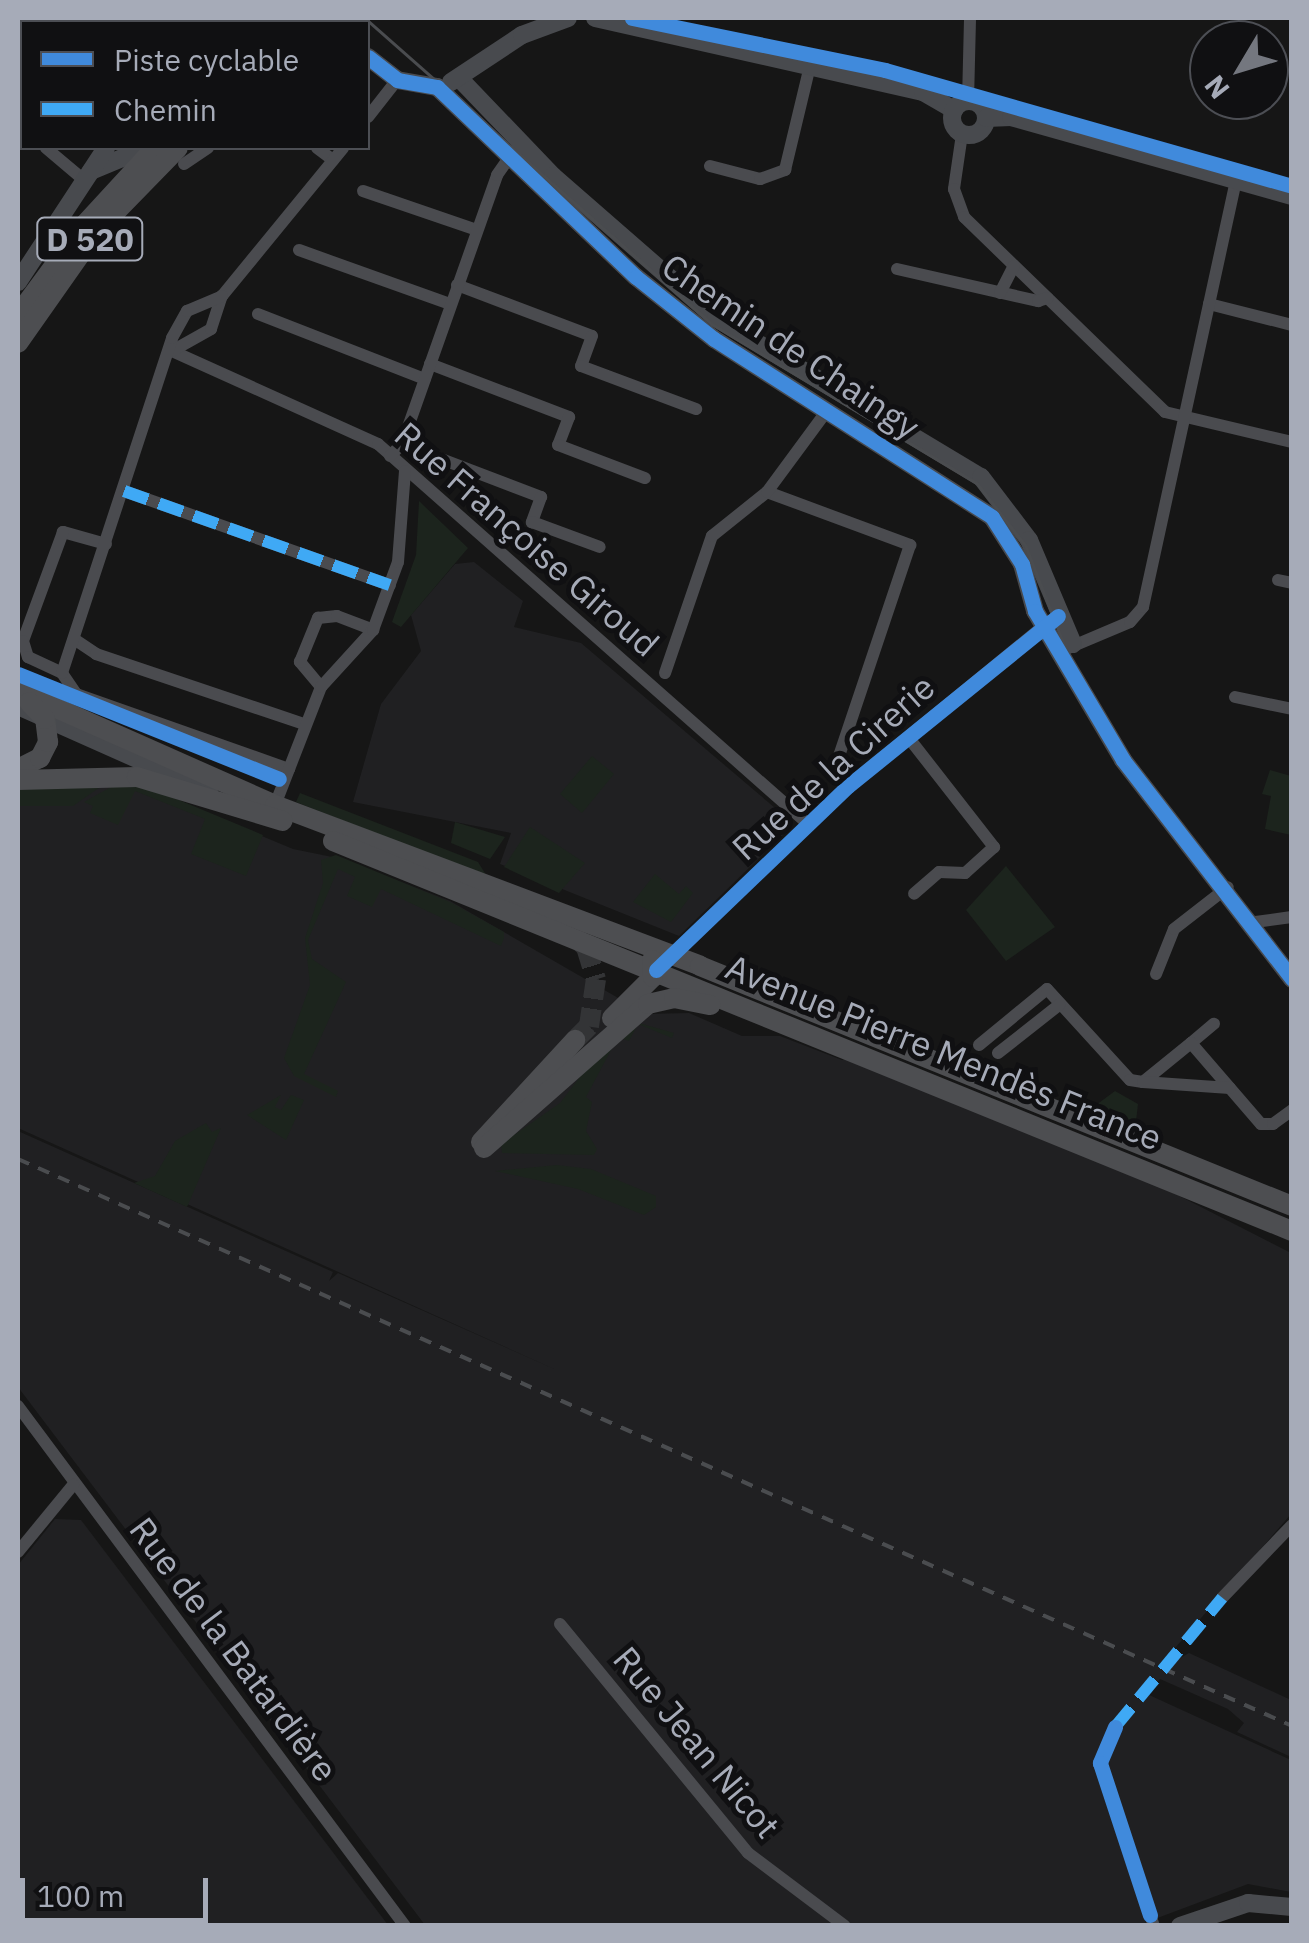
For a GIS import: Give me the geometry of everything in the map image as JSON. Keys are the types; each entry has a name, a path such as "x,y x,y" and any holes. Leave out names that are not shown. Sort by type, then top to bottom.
{"main road":[{"name":"D 520","path":"18,315 84,224 153,150"},
{"name":"D 520","path":"18,343 96,232 181,156"},
{"path":"18,694 45,719 44,749 18,769"},
{"name":"Avenue Pierre Mendès France","path":"18,694 274,811 1292,1231"},
{"path":"18,780 137,776 274,811"},
{"name":"Avenue Pierre Mendès France","path":"274,811 348,832 673,955 1292,1206"},
{"path":"348,832 548,918"},
{"path":"488,1142 656,970 648,946"},
{"path":"488,1142 648,1004 692,999 748,1020 769,1018"},
{"path":"488,1142 575,1040"}],"street":[{"path":"370,59 397,80 437,87 459,78 522,35 568,18"},
{"path":"595,18 922,92 986,118 1010,117 1292,196"},
{"path":"970,18 961,106 954,126 962,134 957,207 1164,412 1292,442"},
{"path":"710,166 760,179 784,170 810,66"},
{"name":"Chemin de Chaingy","path":"459,78 522,142 716,318 981,478 1029,540 1059,638"},
{"path":"370,114 397,80"},
{"name":"Chemin de Chaingy","path":"437,87 508,158 688,320 992,517 1022,564 1059,638"},
{"path":"962,134 978,132 986,118"},
{"path":"390,456 402,444 477,230 508,158 522,142"},
{"path":"49,150 88,176"},
{"path":"320,150 333,160"},
{"path":"172,351 211,329 222,296 341,150"},
{"path":"18,282 109,151"},
{"name":"Rue de la Cirerie","path":"656,970 848,786 908,737 1059,638 1130,622 1143,607 1236,180"},
{"path":"363,190 477,230"},
{"path":"298,250 450,304"},
{"path":"1000,293 1014,266"},
{"path":"898,269 1000,293 1048,298"},
{"path":"457,285 592,336 581,366 696,409"},
{"path":"62,673 172,351 172,338 187,312 222,296"},
{"path":"1208,304 1292,324"},
{"path":"258,314 425,380"},
{"name":"Rue Françoise Giroud","path":"172,351 378,444 808,824"},
{"path":"430,364 569,417 558,445 645,478"},
{"path":"665,673 712,536 767,492 826,412"},
{"path":"402,444 542,497 532,522 600,548"},
{"path":"274,811 321,687 373,630 390,584 405,471"},
{"path":"124,491 390,584"},
{"path":"767,492 910,545 836,765 848,786"},
{"path":"106,544 63,532 23,641 28,657 62,673 76,694 288,769"},
{"path":"321,687 300,662 318,618 337,616 373,630"},
{"path":"1059,638 1123,760 1292,972"},
{"path":"74,639 96,654 304,724"},
{"path":"1236,697 1292,709"},
{"name":"Avenue Pierre Mendès France","path":"45,719 274,811"},
{"path":"908,737 994,846 966,873 939,872 914,894"},
{"path":"1156,974 1174,929 1225,889"},
{"path":"1250,921 1292,917"},
{"path":"1250,921 1292,979"},
{"path":"979,1044 1047,989 1130,1080 1230,1088"},
{"path":"998,1053 1059,1005"},
{"path":"1143,1082 1214,1024"},
{"path":"1191,1043 1262,1124 1273,1124 1292,1110"},
{"name":"Rue de la Batardière","path":"18,1406 73,1485 405,1926"},
{"path":"18,1552 73,1485"},
{"path":"1222,1598 1292,1524"},
{"name":"Rue Jean Nicot","path":"560,1624 738,1844 844,1926"},
{"path":"1115,1727 1102,1748 1102,1777 1154,1926"},
{"path":"1180,1926 1248,1903 1282,1905"}],"shaded area":[{"path":"419,501 468,548 401,627 392,622 416,555"},
{"path":"474,562 523,601 514,627 581,643 788,819 787,831 679,936 500,864 511,833 353,802 381,704 421,651 411,615 455,564"},
{"path":"592,756 614,774 582,813 560,794"},
{"path":"1270,770 1291,776 1291,835 1265,829 1271,796 1262,794"},
{"path":"138,783 263,835 246,876 191,854 205,819 135,791 118,825 90,813 93,806 84,802 111,787"},
{"path":"120,784 150,789 293,849 342,859 450,901 646,1014 689,1013 742,1036 780,1036 842,1060 855,1057 1103,1157 1291,1253 1291,1514 1169,1655 1177,1660 1189,1653 1291,1700 1291,1757 1237,1732 1244,1723 1228,1709 1160,1679 1147,1694 1291,1760 1291,1892 1248,1884 1136,1926 425,1925 18,1387 18,1131 333,1272 329,1281 338,1273 561,1372 18,1128 18,801"},
{"path":"103,785 73,806 18,806 18,786"},
{"path":"300,793 478,862 488,878 296,802"},
{"path":"455,822 505,837 490,859 451,843"},
{"path":"530,827 585,863 559,893 504,867"},
{"path":"336,855 450,902 504,932 504,938 501,946 381,889 372,907 347,896 355,877 338,869 308,940 312,959 346,982 304,1074 338,1091 336,1097 294,1076 284,1058 310,985 305,938 323,883 321,860"},
{"path":"1006,866 1055,927 1006,961 966,910"},
{"path":"655,874 679,894 686,886 693,893 671,922 633,902"},
{"path":"639,1023 674,1033 672,1038 638,1024 629,1041 618,1037 586,1097 592,1102 586,1131 597,1149 594,1155 502,1153 501,1144 560,1103 610,1038"},
{"path":"1115,1091 1138,1104 1135,1130 1088,1111"},
{"path":"281,1095 275,1107 281,1110 291,1095 304,1100 286,1140 247,1115"},
{"path":"206,1123 212,1132 221,1128 187,1207 134,1183 155,1176 175,1141"},
{"path":"557,1165 591,1169 656,1196 656,1207 644,1215 578,1189 495,1171"},
{"path":"55,1519 81,1520 388,1925 18,1925 18,1565"}],"tunnel":[{"path":"574,936 586,947 596,979 589,1026 575,1040"}],"tram line":[{"path":"370,22 712,324 977,483 1026,546 1066,649"}],"railway":[{"path":"18,1159 1292,1726"}],"marked path":[{"path":"124,491 390,585"},
{"path":"1115,1727 1222,1598"}],"cycle path":[{"path":"632,18 885,70 1292,186"},
{"path":"370,59 397,80 437,87 636,277 714,339 992,517 1022,564 1035,611 1123,760 1292,979"},
{"path":"656,970 848,786 1058,616"},
{"path":"18,674 279,779"},
{"path":"1115,1727 1100,1763 1150,1915"}]}
